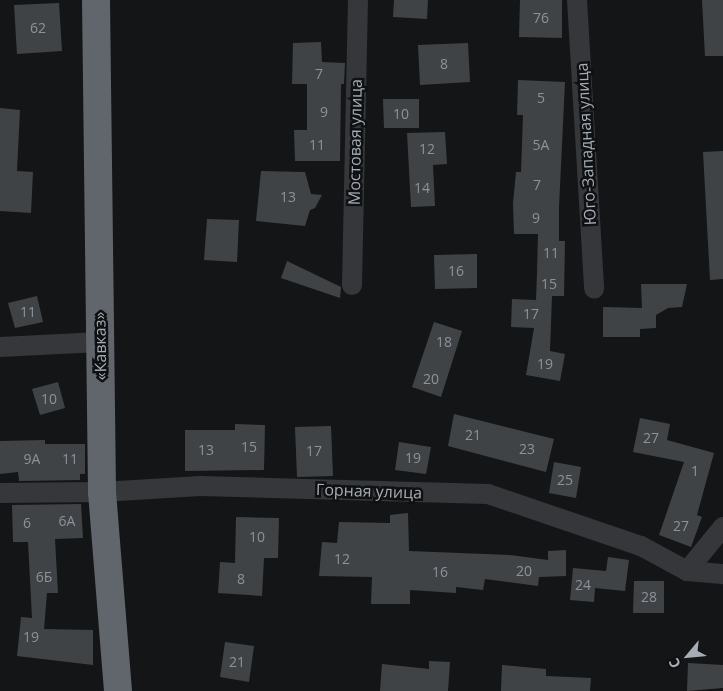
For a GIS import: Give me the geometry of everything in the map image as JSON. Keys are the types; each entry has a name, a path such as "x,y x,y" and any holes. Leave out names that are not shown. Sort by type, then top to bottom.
{"highway":[{"name":"«Кавказ»","path":"96,0 102,492 118,691"}],"street":[{"name":"Мостовая улица","path":"352,284 358,0"},
{"name":"Юго-Западная улица","path":"577,0 594,288"},
{"path":"0,348 100,342"},
{"name":"Горная улица","path":"0,493 102,492 200,486 488,494 641,546 687,571 723,574"},
{"path":"687,571 723,527"}],"building":[{"path":"394,0 428,0 427,19 393,17"},
{"path":"520,0 562,0 562,38 519,37"},
{"path":"702,0 723,0 723,56 705,56"},
{"path":"59,3 62,51 17,54 14,5"},
{"path":"321,42 322,62 345,63 344,84 341,84 340,161 295,161 294,130 307,130 307,84 292,84 293,43"},
{"path":"468,43 470,82 420,85 418,45"},
{"path":"518,80 565,82 559,207 559,241 565,241 564,296 552,296 550,351 565,354 560,381 526,375 534,328 511,327 512,299 536,300 537,273 538,234 514,234 513,203 516,172 521,172 523,115 517,115"},
{"path":"383,99 419,99 419,128 384,128"},
{"path":"0,108 20,110 17,171 33,172 31,213 0,211"},
{"path":"445,132 447,164 433,165 435,206 411,207 407,133"},
{"path":"723,151 723,279 710,280 703,152"},
{"path":"261,171 305,172 311,194 322,195 315,208 310,210 305,226 256,221"},
{"path":"207,219 239,220 237,262 204,260"},
{"path":"477,254 477,288 435,289 434,255"},
{"path":"287,261 341,287 340,298 281,278"},
{"path":"641,284 687,284 682,307 668,308 656,315 656,328 640,329 640,337 603,337 603,307 642,308"},
{"path":"37,296 43,322 15,328 8,303"},
{"path":"434,322 462,331 441,397 412,387"},
{"path":"58,382 65,408 40,415 32,389"},
{"path":"454,414 554,439 546,472 448,446"},
{"path":"640,418 670,424 667,440 714,453 697,515 702,517 691,547 659,535 684,462 633,452"},
{"path":"235,424 265,425 264,470 185,471 185,430 235,430"},
{"path":"331,426 333,476 297,477 295,427"},
{"path":"45,440 45,444 85,444 85,474 80,474 80,480 19,481 18,472 0,474 0,441"},
{"path":"399,442 431,447 426,474 395,470"},
{"path":"554,462 581,467 576,498 549,493"},
{"path":"81,504 83,538 55,539 58,593 47,593 44,629 93,630 93,665 17,656 21,617 32,618 28,542 13,542 12,505"},
{"path":"408,513 409,551 510,555 548,560 548,551 566,550 566,576 539,577 538,586 485,579 483,590 456,587 456,593 410,590 410,604 371,604 372,577 319,576 322,542 337,543 339,522 390,523 390,515"},
{"path":"236,517 279,518 278,558 264,558 262,596 218,593 220,562 235,563"},
{"path":"608,557 629,560 625,591 595,588 594,602 570,600 573,568 606,571"},
{"path":"634,581 664,581 664,613 633,613"},
{"path":"225,642 254,646 249,682 220,677"},
{"path":"429,661 450,662 448,691 380,691 382,664 429,669"},
{"path":"688,663 723,665 723,688 687,691"},
{"path":"502,665 546,669 546,676 591,678 590,691 501,691"}]}
